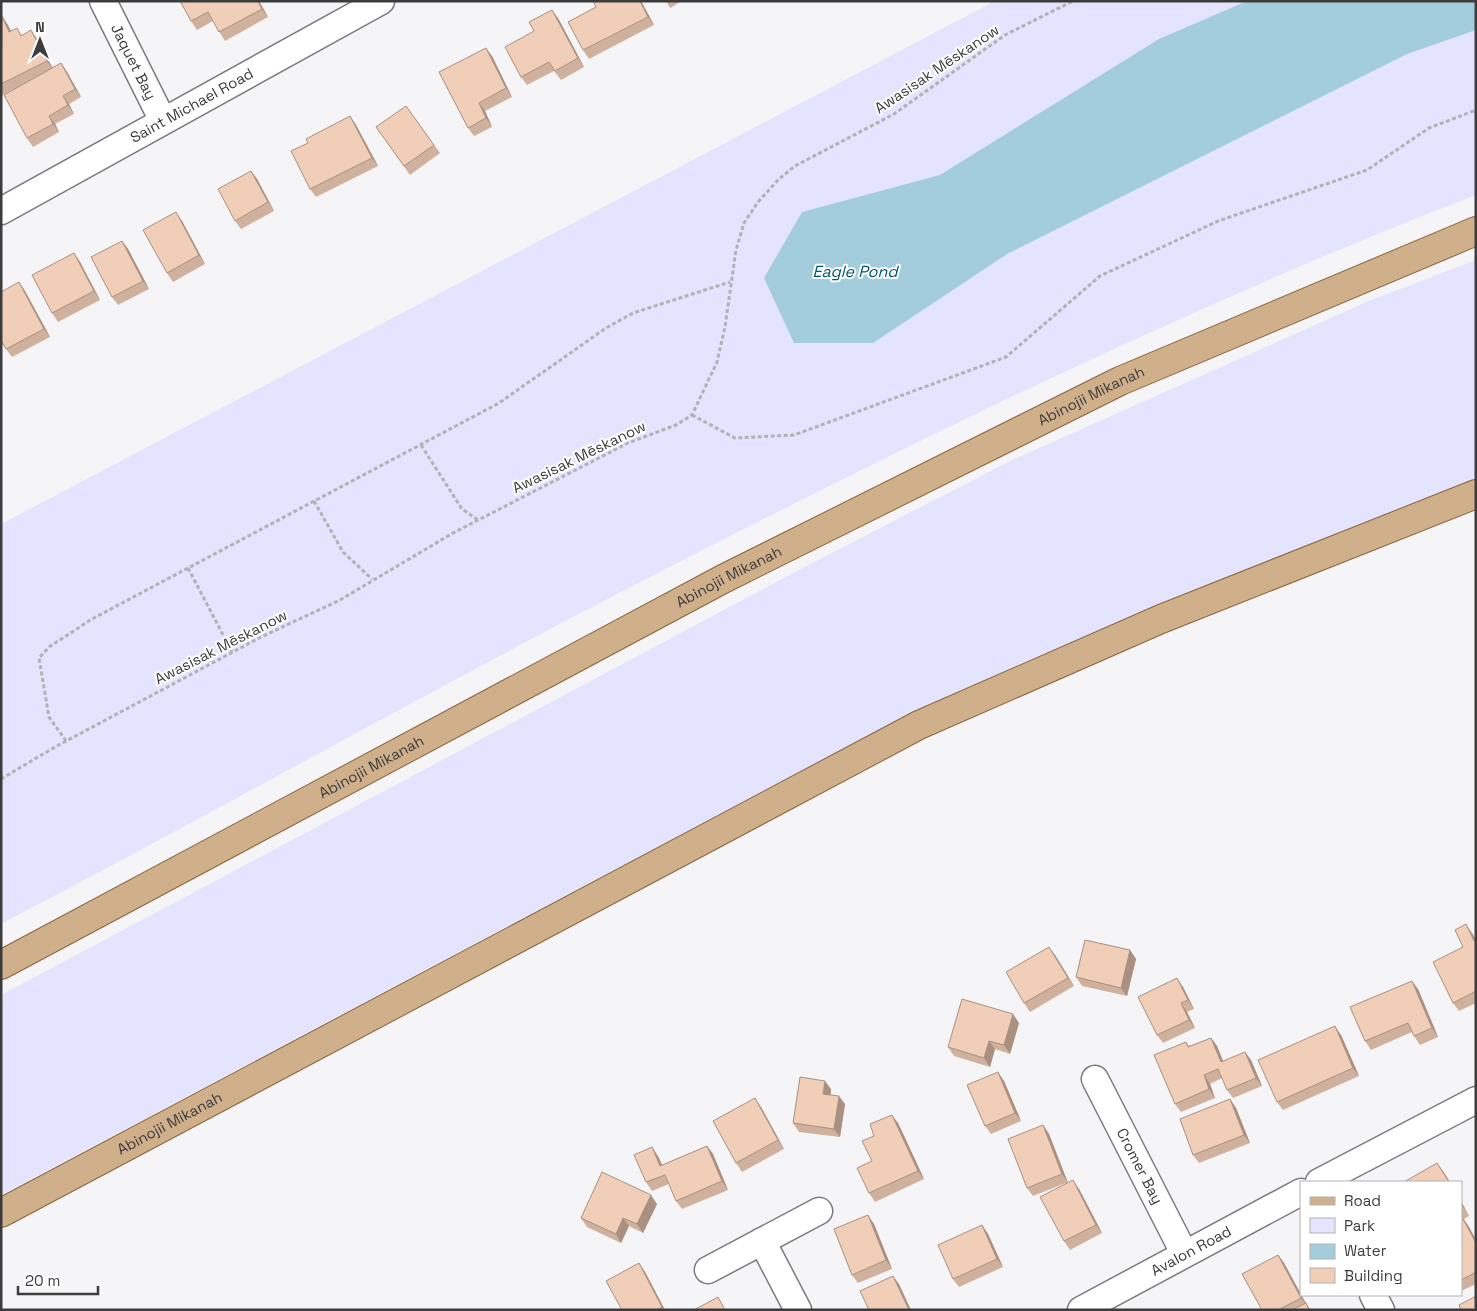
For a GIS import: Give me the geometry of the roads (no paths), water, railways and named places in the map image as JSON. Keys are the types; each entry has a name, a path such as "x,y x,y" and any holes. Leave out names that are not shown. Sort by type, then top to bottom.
{"main road":[{"name":"Abinojii Mikanah","path":"1,965 714,584 1111,385 1476,231"},
{"name":"Abinojii Mikanah","path":"1,1213 919,726 1161,619 1476,494"}],"street":[{"name":"Jaquet Bay","path":"103,1 163,121"},
{"name":"Saint Michael Road","path":"1,211 381,1"},
{"name":"Cromer Bay","path":"1095,1079 1184,1253"},
{"path":"1321,1181 1476,1100"},
{"name":"Avalon Road","path":"1081,1310 1184,1253 1300,1193"},
{"path":"708,1270 819,1211"},
{"path":"762,1242 798,1310"},
{"path":"1374,1296 1381,1310"}],"water":[{"name":"Eagle Pond","path":"1247,1 1476,1 1476,30 1407,54 1007,254 873,343 794,343 764,278 802,212 940,175 1159,39"}]}
